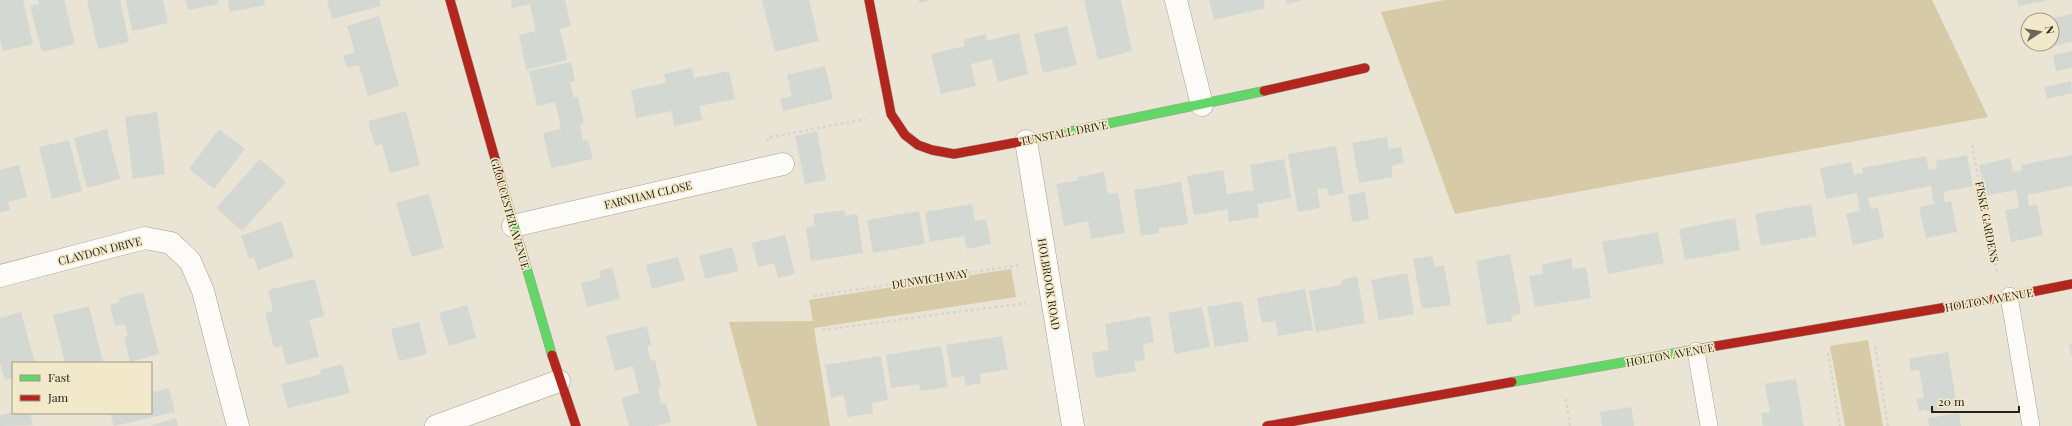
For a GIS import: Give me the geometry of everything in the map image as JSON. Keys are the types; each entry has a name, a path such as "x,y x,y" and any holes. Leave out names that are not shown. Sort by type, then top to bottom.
{"street":[{"name":"GLOUCESTER AVENUE","path":"450,0 513,226 559,381 576,426"},
{"name":"TUNSTALL DRIVE","path":"869,0 891,114 905,135 918,145 932,150 954,154 1026,141 1202,105 1365,68"},
{"path":"1176,0 1202,105"},
{"name":"HOLBROOK ROAD","path":"1026,141 1073,426"},
{"name":"FARNHAM CLOSE","path":"513,226 778,166"},
{"name":"CLAYDON DRIVE","path":"0,276 145,238 170,243 190,261 203,291 238,426"},
{"name":"HOLTON AVENUE","path":"1268,426 2072,284"},
{"path":"436,426 559,381"}],"lane":[{"path":"2005,297 2030,426"},
{"path":"1696,351 1709,426"}],"path":[{"path":"778,166 767,138 891,114"},
{"name":"FISKE GARDENS","path":"1972,145 2005,297"},
{"name":"DUNWICH WAY","path":"814,296 1046,261"},
{"path":"822,330 1052,299"},
{"path":"1870,320 1888,426"},
{"path":"1823,327 1840,426"}],"shaded area":[{"path":"1445,0 1932,0 1988,117 1455,214 1381,12"},
{"path":"1011,269 1016,297 814,328 830,426 757,426 729,322 813,321 809,300"},
{"path":"1868,340 1883,426 1845,426 1830,346"}],"building":[{"path":"0,0 23,0 33,44 3,51 0,40"},
{"path":"38,0 64,0 75,44 42,52 30,6 39,4"},
{"path":"87,0 120,0 129,42 98,49"},
{"path":"126,0 163,0 168,23 132,31"},
{"path":"185,0 218,0 219,4 188,10"},
{"path":"228,0 264,0 265,5 230,12"},
{"path":"327,0 379,0 381,6 332,19"},
{"path":"511,0 565,0 571,26 560,29 567,60 526,70 519,35 536,31 530,4 512,8"},
{"path":"762,0 809,0 819,41 775,52"},
{"path":"919,0 929,0 929,1 919,3"},
{"path":"1084,0 1121,0 1132,51 1098,60"},
{"path":"1209,0 1263,0 1265,8 1214,20"},
{"path":"1286,0 1301,0 1301,1 1287,4"},
{"path":"2017,0 2046,0 2046,1 2018,6"},
{"path":"2072,14 2072,42 2060,44 2060,16"},
{"path":"379,16 399,86 368,96 359,65 347,68 343,56 355,52 347,26"},
{"path":"1067,26 1077,65 1043,73 1034,34"},
{"path":"1019,33 1028,74 998,82 992,59 971,64 976,86 941,94 931,54 965,46 963,40 986,34 987,41"},
{"path":"2072,51 2072,68 2056,71 2053,55"},
{"path":"571,62 575,81 570,82 574,98 578,97 584,124 580,125 583,141 588,140 593,159 551,168 543,133 561,129 555,102 537,106 529,71"},
{"path":"825,66 833,99 783,111 780,99 792,96 787,75"},
{"path":"692,68 694,78 729,71 735,99 699,106 702,120 674,126 672,111 636,118 631,90 666,83 664,74"},
{"path":"2071,81 2072,93 2047,99 2044,87"},
{"path":"406,111 420,165 390,173 382,144 375,146 368,121"},
{"path":"157,112 165,174 133,179 125,117"},
{"path":"107,129 120,179 87,188 74,138"},
{"path":"219,129 245,149 214,189 189,169"},
{"path":"817,131 826,180 805,184 795,136"},
{"path":"1387,137 1389,149 1401,147 1404,163 1391,166 1393,177 1359,183 1352,143"},
{"path":"69,140 82,191 52,199 39,147"},
{"path":"1336,146 1344,193 1329,196 1327,188 1317,189 1320,208 1298,212 1288,154"},
{"path":"1967,155 1973,186 1943,192 1945,202 1951,201 1957,232 1926,238 1919,207 1934,204 1931,186 1868,198 1871,209 1878,207 1884,238 1853,245 1846,214 1860,211 1857,193 1826,199 1820,168 1851,162 1854,175 1863,173 1862,168 1926,156 1929,170 1937,168 1936,161"},
{"path":"2072,155 2072,186 2027,195 2029,206 2037,204 2043,235 2011,242 2005,210 2019,208 2016,190 1985,196 1979,165 2010,158 2013,172 2022,170 2021,165"},
{"path":"260,159 286,182 242,231 216,208"},
{"path":"1284,159 1291,198 1257,204 1259,217 1229,222 1227,209 1194,215 1187,176 1223,170 1227,194 1254,190 1250,165"},
{"path":"19,165 27,197 8,202 10,210 0,212 0,170"},
{"path":"1104,172 1108,194 1118,193 1125,233 1091,239 1088,221 1064,226 1056,184 1079,180 1078,177"},
{"path":"1181,182 1188,224 1159,228 1159,233 1141,236 1134,190"},
{"path":"1365,192 1369,219 1352,222 1348,195"},
{"path":"429,194 444,248 412,257 396,203"},
{"path":"972,204 975,221 986,219 991,244 967,249 964,236 930,242 925,212"},
{"path":"1811,204 1817,236 1761,246 1755,214"},
{"path":"845,210 845,216 857,214 863,253 811,261 806,228 815,226 813,214"},
{"path":"919,211 925,244 873,253 867,220"},
{"path":"1735,218 1740,250 1685,260 1679,229"},
{"path":"281,221 294,257 258,270 254,257 249,259 241,236"},
{"path":"1658,232 1664,263 1608,274 1602,242"},
{"path":"785,235 795,274 778,278 774,263 758,267 752,243"},
{"path":"732,247 739,271 705,279 699,256"},
{"path":"1510,254 1521,314 1511,316 1512,321 1487,325 1476,261"},
{"path":"1432,256 1435,267 1444,265 1451,305 1422,309 1413,259"},
{"path":"678,257 685,280 652,289 646,265"},
{"path":"1571,258 1573,269 1586,267 1591,298 1535,307 1529,276 1543,274 1542,265"},
{"path":"612,267 620,299 587,307 581,283 601,278 599,271"},
{"path":"1407,273 1414,314 1379,320 1371,280"},
{"path":"1357,276 1365,323 1316,332 1309,291 1341,285 1341,280"},
{"path":"315,279 324,316 309,320 319,357 286,365 282,346 274,348 265,313 273,311 268,290"},
{"path":"1305,289 1313,330 1278,336 1275,321 1262,323 1257,298"},
{"path":"143,292 159,354 130,362 124,337 128,336 125,324 115,326 110,305 120,302 119,298"},
{"path":"1242,301 1249,341 1215,347 1207,307"},
{"path":"467,305 476,338 449,346 439,313"},
{"path":"89,306 103,362 65,362 53,315"},
{"path":"1202,307 1210,347 1175,354 1168,313"},
{"path":"21,312 35,362 12,362 12,378 5,380 0,363 0,318"},
{"path":"1150,316 1154,342 1143,344 1145,360 1134,362 1136,371 1096,378 1092,353 1109,350 1105,324"},
{"path":"419,322 427,354 399,361 391,329"},
{"path":"647,326 651,345 647,346 651,361 655,360 661,387 658,388 661,404 666,403 671,422 654,426 629,426 621,398 639,393 633,366 615,371 606,336"},
{"path":"1002,336 1008,369 980,374 981,383 966,386 964,376 952,378 946,345"},
{"path":"2072,344 2072,355 2071,355 2069,345"},
{"path":"941,346 948,387 920,391 919,384 891,388 886,355"},
{"path":"1948,352 1957,406 1926,412 1926,410 1919,411 1916,399 1924,398 1919,370 1911,371 1909,359"},
{"path":"881,356 888,400 872,403 873,413 848,417 844,395 831,398 825,365"},
{"path":"342,364 350,393 288,408 281,384 321,374 320,370"},
{"path":"1796,379 1804,426 1763,426 1761,413 1770,412 1765,384"},
{"path":"152,387 154,392 169,388 175,412 114,426 110,414 152,414"},
{"path":"1631,407 1634,426 1602,426 1600,412"},
{"path":"12,412 12,414 30,414 33,425 0,426 0,415"},
{"path":"1959,413 1961,426 1929,426 1928,418"},
{"path":"176,418 178,426 150,426"}],"traffic: fast":[{"path":"1029,140 1264,91"},
{"path":"503,187 552,355"},
{"path":"1512,382 1704,348"}],"traffic: jam":[{"path":"450,0 503,187"},
{"path":"869,0 891,114 905,135 918,145 932,150 954,154 1029,140"},
{"path":"1264,91 1365,68"},
{"path":"1704,348 2001,298 2072,284"},
{"path":"552,355 576,426"},
{"path":"1267,426 1512,382"}]}
